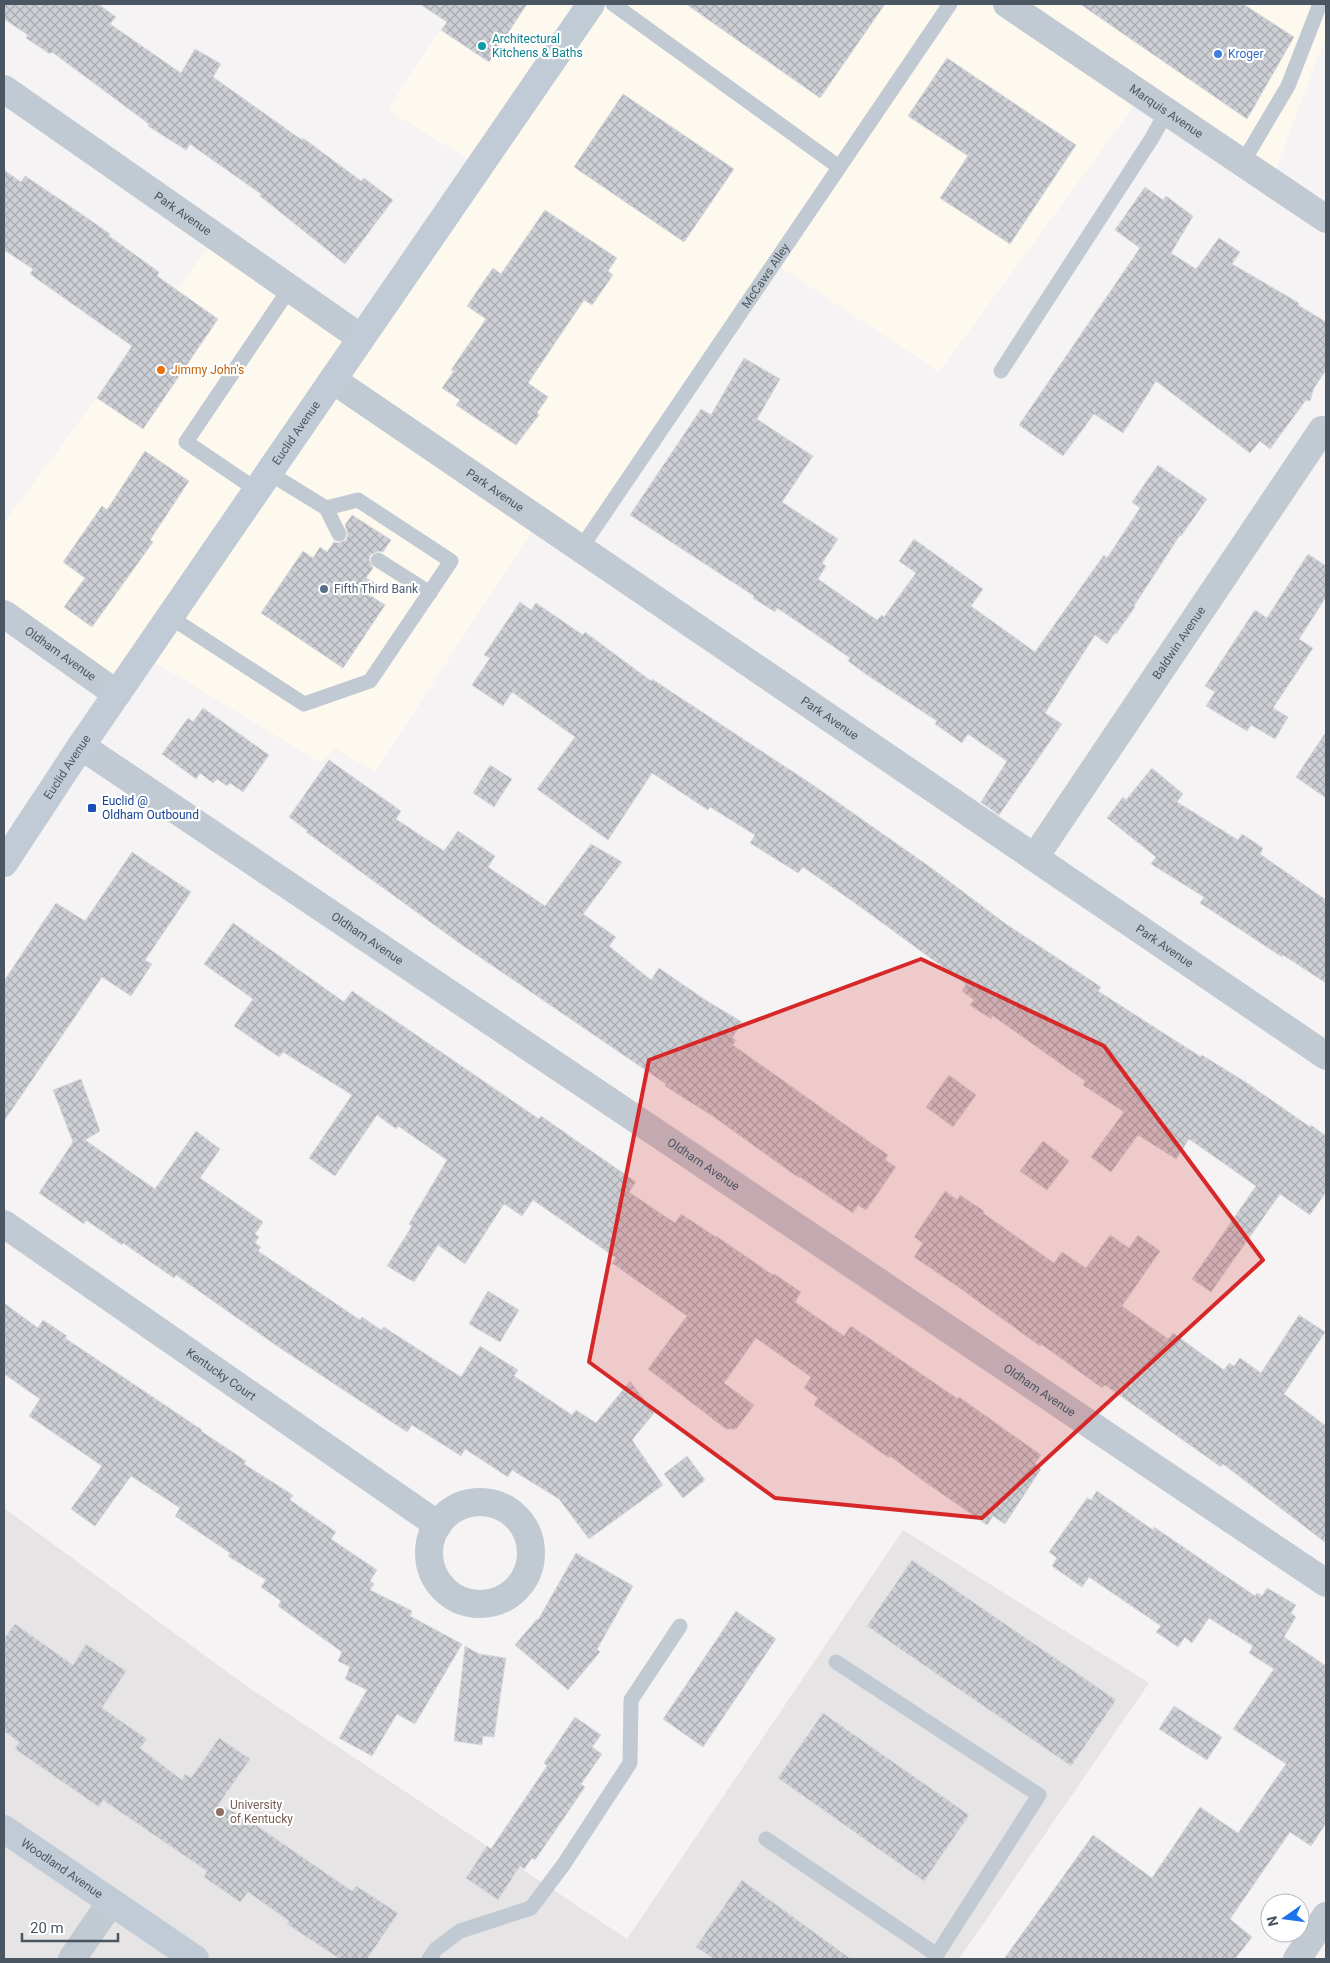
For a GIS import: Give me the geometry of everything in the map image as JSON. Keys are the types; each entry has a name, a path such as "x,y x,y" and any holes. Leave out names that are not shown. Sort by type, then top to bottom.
{"main road":[{"name":"Euclid Avenue","path":"4,863 80,746 592,4"},
{"name":"Woodland Avenue","path":"4,1829 195,1959"}],"street":[{"name":"Marquis Avenue","path":"1007,4 1326,219"},
{"name":"Park Avenue","path":"4,90 361,338"},
{"name":"Park Avenue","path":"333,380 1326,1056"},
{"name":"Baldwin Avenue","path":"1035,858 1322,430"},
{"name":"Oldham Avenue","path":"4,614 117,694"},
{"name":"Oldham Avenue","path":"80,746 1326,1583"},
{"name":"Kentucky Court","path":"4,1224 438,1525"},
{"path":"72,1959 111,1902"},
{"path":"1297,1959 1326,1916"}],"lane":[{"path":"613,4 839,167"},
{"name":"McCaws Alley","path":"581,548 950,4"},
{"path":"1243,162 1288,86 1320,4"},
{"path":"1001,371 1152,138 1167,111"},
{"path":"170,617 304,704 370,681 451,561 358,500 326,508 263,481 186,442 290,288"},
{"path":"326,508 339,534"},
{"path":"378,560 430,593"},
{"path":"429,1959 436,1949 460,1931 532,1908 564,1864 630,1763 631,1700 680,1626"},
{"path":"766,1839 936,1957 1039,1795 836,1662"}],"highlighted area":[{"path":"921,959 1104,1046 1263,1260 982,1518 775,1498 589,1362 649,1060"}],"shaded area":[{"path":"456,4 1326,4 1326,35 1271,182 1142,95 939,372 774,263 581,548 539,520 375,772 335,748 321,763 143,655 117,694 4,614 4,523 216,237 361,337 479,166 388,110"},
{"name":"University of Kentucky","path":"4,1508 245,1685 627,1939 903,1530 1149,1683 959,1959 4,1959"}],"building":[{"path":"4,4 98,4 116,17 110,24 181,73 195,49 221,64 213,77 302,140 303,138 361,181 364,178 393,200 345,264 260,196 261,194 190,144 186,150 148,126 149,124 52,52 50,54 26,38 28,35 4,19"},
{"name":"Architectural Kitchens & Baths","path":"420,4 527,4 489,62 441,30 447,22"},
{"path":"686,4 885,4 820,98"},
{"name":"Kroger","path":"1080,4 1243,4 1294,37 1247,119"},
{"path":"947,58 1076,145 1010,244 940,198 968,156 908,116"},
{"path":"623,94 734,169 684,242 574,167"},
{"path":"4,170 21,182 25,176 110,234 109,236 159,272 157,276 218,319 143,429 97,398 132,346 30,274 33,269 4,250"},
{"path":"1145,187 1163,200 1166,196 1193,216 1171,253 1196,269 1219,238 1240,252 1232,264 1299,303 1298,305 1326,322 1326,370 1314,388 1310,401 1306,400 1270,449 1260,441 1250,453 1156,381 1123,433 1094,414 1063,456 1019,425 1140,248 1115,230"},
{"path":"545,210 617,258 608,271 613,275 592,305 584,300 528,383 548,397 537,413 539,415 516,445 456,405 460,400 442,388 454,371 451,370 486,319 467,306 493,268 501,274"},
{"path":"744,358 780,379 757,419 813,456 782,502 838,539 822,563 826,566 818,579 877,620 882,615 884,617 916,573 899,561 914,539 983,589 971,606 1035,652 1104,555 1107,558 1140,508 1132,502 1158,465 1207,499 1180,535 1116,634 1107,644 1095,635 1045,713 1062,724 999,815 981,802 1007,761 968,734 962,743 935,724 937,721 867,675 848,661 850,658 792,618 777,608 775,612 753,598 754,596 630,515 701,409 711,415"},
{"path":"145,451 189,481 150,540 153,542 92,627 64,607 85,578 63,562 102,506 107,510"},
{"name":"Fifth Third Bank","path":"352,515 391,540 383,552 378,551 370,555 369,560 373,568 366,578 375,583 368,594 385,605 343,668 261,613 303,551 313,558 320,547 327,552 334,542 339,543 346,540 348,534 345,525"},
{"path":"1308,554 1326,566 1326,597 1299,639 1313,648 1273,708 1288,717 1275,739 1251,725 1247,731 1206,706 1215,692 1205,686 1255,610 1267,618"},
{"path":"520,602 531,610 536,603 583,635 585,632 651,681 652,679 813,785 930,867 1006,924 1101,987 1098,991 1201,1057 1202,1055 1247,1083 1326,1136 1326,1192 1310,1215 1280,1194 1211,1292 1192,1279 1256,1186 1189,1139 1176,1159 1138,1135 1111,1172 1091,1157 1124,1112 1083,1085 1085,1081 993,1016 991,1019 970,1005 974,1000 962,991 966,984 855,903 803,867 798,873 750,843 755,835 710,807 708,810 652,773 608,840 537,789 575,737 512,692 503,706 472,685 490,658 484,655"},
{"path":"203,708 269,755 243,792 230,783 227,786 217,779 213,783 200,773 196,779 162,754 188,718 193,722"},
{"path":"1326,732 1326,798 1296,777"},
{"path":"329,760 401,811 396,819 444,851 458,831 495,856 488,867 545,906 591,844 622,862 583,914 616,937 609,946 651,980 659,968 742,1022 732,1038 736,1040 733,1045 888,1155 885,1160 896,1167 866,1210 858,1205 853,1213 799,1178 714,1117 665,1086 666,1084 462,945 306,832 308,831 289,817"},
{"path":"490,765 512,779 494,807 473,793"},
{"path":"1152,768 1183,794 1177,802 1238,840 1242,834 1263,848 1260,854 1326,900 1326,983 1283,955 1282,957 1200,903 1204,897 1151,864 1156,857 1107,818 1123,797 1126,800"},
{"path":"132,852 191,892 145,960 152,964 131,996 102,977 4,1121 4,981 56,903 85,921"},
{"path":"233,923 344,1002 352,991 539,1119 541,1116 636,1182 629,1192 675,1223 681,1214 801,1292 795,1302 844,1336 851,1326 958,1399 959,1397 1041,1455 1035,1464 1041,1469 1005,1524 993,1516 987,1525 814,1405 818,1398 804,1388 811,1377 756,1338 724,1383 754,1405 736,1429 726,1429 648,1369 687,1316 612,1263 616,1258 533,1200 522,1216 504,1204 465,1264 438,1245 414,1282 387,1266 412,1226 409,1224 447,1160 398,1126 396,1129 377,1115 335,1176 309,1158 352,1095 283,1052 279,1057 234,1026 253,999 204,964"},
{"path":"949,1075 976,1095 953,1127 926,1107"},
{"path":"81,1079 100,1131 85,1140 155,1189 196,1131 220,1149 200,1178 263,1222 255,1234 259,1237 255,1243 261,1247 258,1251 360,1320 362,1317 381,1330 384,1327 461,1377 480,1346 518,1370 514,1376 572,1415 576,1410 596,1423 630,1381 654,1413 632,1440 663,1485 589,1539 559,1499 512,1470 508,1477 465,1449 461,1456 412,1425 407,1432 277,1346 176,1275 174,1278 123,1243 122,1245 86,1220 84,1224 39,1193 73,1142 53,1090"},
{"path":"1043,1141 1069,1161 1047,1190 1020,1171"},
{"path":"945,1191 957,1200 960,1195 1054,1263 1062,1252 1086,1268 1110,1235 1129,1248 1138,1235 1160,1251 1122,1306 1168,1339 1173,1333 1224,1370 1229,1363 1234,1366 1240,1358 1261,1373 1299,1315 1325,1332 1284,1394 1326,1426 1326,1543 1223,1464 1221,1467 1105,1385 1102,1388 914,1257 923,1243 914,1237"},
{"path":"488,1291 519,1310 500,1342 469,1324"},
{"path":"4,1303 38,1328 43,1320 67,1336 65,1338 246,1461 244,1464 293,1495 290,1500 336,1532 331,1539 377,1570 370,1581 374,1584 370,1590 412,1611 410,1616 462,1644 415,1724 397,1714 372,1756 339,1738 367,1690 345,1679 350,1667 338,1661 342,1652 278,1606 281,1601 261,1587 266,1580 228,1556 230,1553 175,1516 180,1508 131,1476 95,1526 71,1509 102,1466 29,1416 40,1399 4,1374"},
{"path":"687,1456 705,1480 683,1498 664,1474"},
{"path":"1097,1491 1153,1530 1154,1527 1255,1596 1257,1593 1262,1596 1267,1588 1296,1605 1291,1613 1296,1617 1284,1637 1326,1666 1326,1823 1311,1846 1290,1832 1230,1919 1252,1937 1235,1959 1004,1959 1093,1835 1152,1878 1200,1807 1238,1833 1286,1764 1233,1729 1274,1669 1249,1653 1253,1646 1209,1618 1192,1643 1185,1637 1178,1647 1156,1632 1161,1626 1089,1577 1082,1587 1052,1566 1057,1558 1049,1552 1087,1498 1091,1500"},
{"path":"576,1553 633,1586 597,1649 600,1652 568,1690 515,1645 538,1620"},
{"path":"912,1560 1116,1700 1071,1766 867,1626"},
{"path":"736,1611 776,1639 703,1747 663,1719"},
{"path":"15,1624 73,1665 86,1644 126,1671 102,1708 147,1739 140,1748 182,1780 185,1774 191,1778 219,1738 250,1759 218,1805 241,1815 352,1891 356,1886 398,1913 367,1959 340,1959 287,1924 289,1921 248,1892 240,1902 204,1877 207,1871 103,1800 99,1807 15,1749 19,1742 4,1731 4,1639"},
{"path":"465,1646 479,1654 506,1658 494,1737 483,1736 482,1745 454,1741"},
{"path":"1174,1706 1222,1737 1207,1760 1159,1729"},
{"path":"823,1713 969,1815 924,1881 778,1778"},
{"path":"575,1717 601,1735 592,1747 602,1754 581,1784 585,1787 535,1860 532,1858 524,1869 520,1866 498,1900 466,1878 487,1846 491,1849 547,1766 544,1763"},
{"path":"742,1880 851,1959 714,1959 696,1947"}],"place":[{"name":"Architectural Kitchens & Baths","path":"482,46"},
{"name":"Kroger","path":"1218,54"},
{"name":"Jimmy John's","path":"161,370"},
{"name":"Fifth Third Bank","path":"324,589"},
{"name":"Euclid @ Oldham Outbound","path":"92,808"},
{"name":"University of Kentucky","path":"220,1812"}]}
